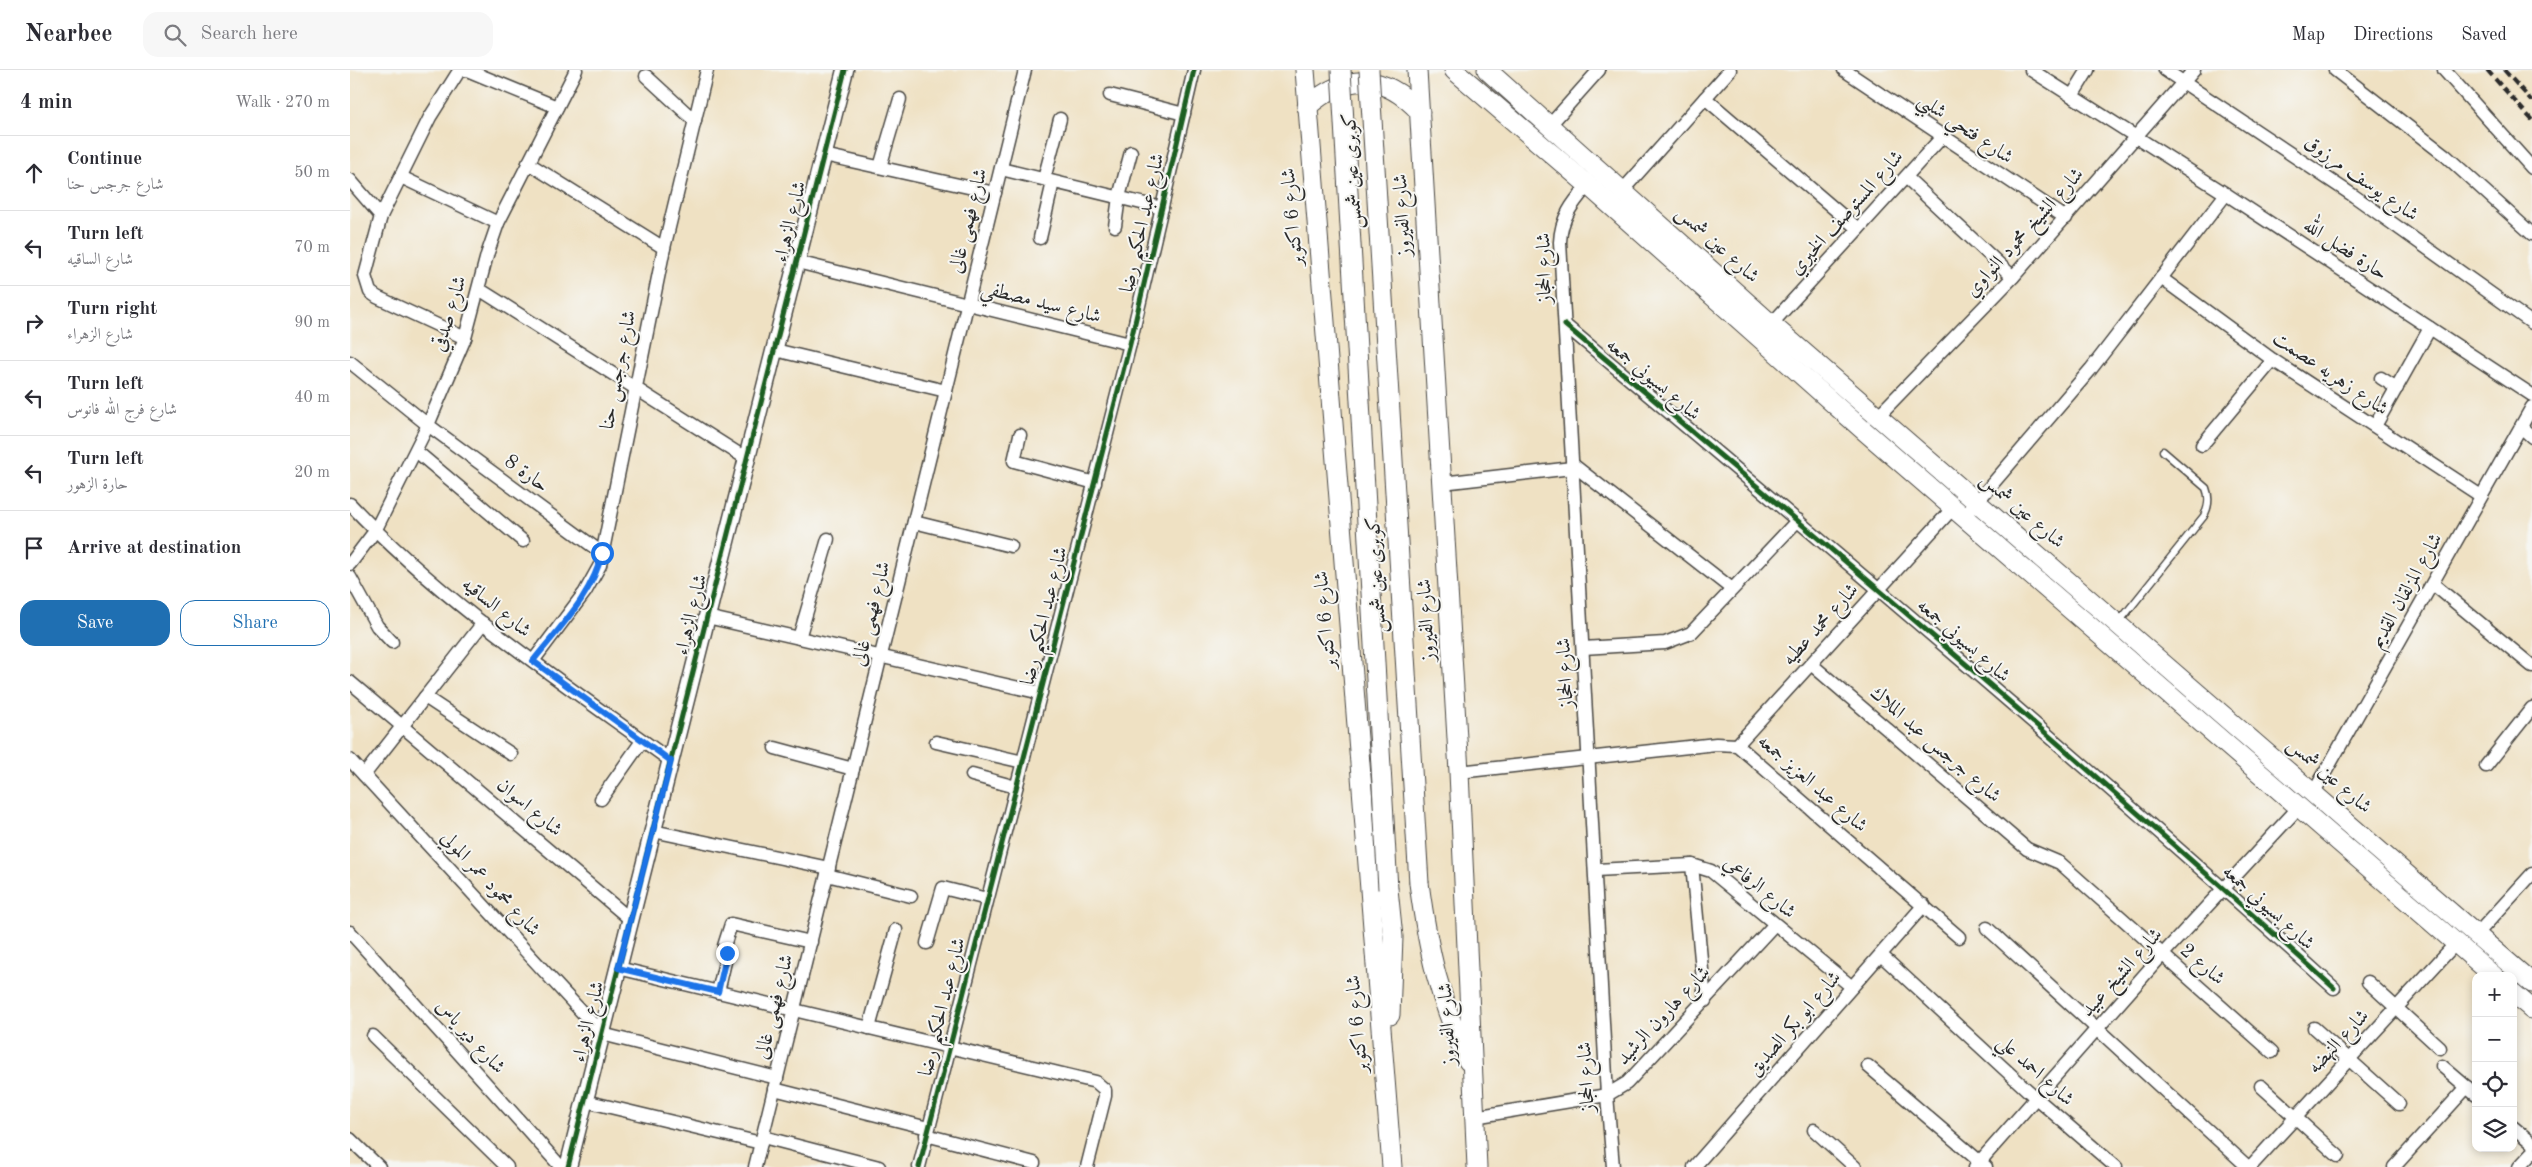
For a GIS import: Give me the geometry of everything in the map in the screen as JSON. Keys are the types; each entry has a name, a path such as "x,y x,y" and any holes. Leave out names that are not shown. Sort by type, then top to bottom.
{"main road":[{"name":"شارع 6 اكتوبر","path":"1305,70 1392,1167"},
{"name":"كوبرى عين شمس","path":"1341,70 1388,889 1393,946 1385,1071"},
{"name":"كوبرى عين شمس","path":"1369,70 1419,883 1426,937 1437,982 1452,1027 1472,1068"},
{"name":"شارع الفيروز","path":"1417,70 1458,772 1477,1167"},
{"name":"شارع عين شمس","path":"1454,70 1588,185 1766,331 1878,416 2314,792 2532,983"},
{"name":"شارع عين شمس","path":"1486,70 1622,190 1766,331 1959,513 2300,806 2489,972"},
{"path":"1307,108 1323,93 1343,84 1364,81 1386,86 1405,96 1420,112"},
{"path":"2517,996 2532,1009"}],"street":[{"path":"465,338 370,292 365,276 381,216 453,77 459,70 467,70 556,107"},
{"name":"شارع صدقي","path":"350,564 375,531 428,425 465,338 498,223 576,70"},
{"name":"شارع جرجس حنا","path":"533,661 585,592 600,565 634,389 664,248 707,70"},
{"name":"شارع الزهراء","path":"568,1167 845,70"},
{"name":"شارع فهمى غالى","path":"755,1167 1025,70"},
{"name":"شارع عبد الحكيم رضا","path":"919,1167 948,1047 1130,344 1194,70"},
{"path":"1550,125 1600,70"},
{"path":"1622,190 1730,70"},
{"name":"شارع فتحي شلبي","path":"1844,70 2066,218"},
{"name":"حارة فضل الله","path":"2031,70 2226,194 2532,396"},
{"path":"2072,96 2088,70"},
{"name":"شارع يوسف مرزوق","path":"2165,70 2354,196 2532,323"},
{"name":"شارع الشيخ محمود النواوي","path":"1878,416 2013,277 2194,70"},
{"path":"2335,70 2446,156 2532,234"},
{"path":"2444,70 2532,168"},
{"path":"646,76 694,121"},
{"path":"1110,95 1184,114"},
{"path":"1705,98 1858,229"},
{"path":"880,167 900,99"},
{"path":"1040,238 1060,119"},
{"name":"شارع المستوصف الخيري","path":"1766,331 1943,136"},
{"path":"1115,226 1119,197 1131,152"},
{"path":"824,155 995,193"},
{"path":"528,163 664,248"},
{"path":"1001,169 1162,208"},
{"path":"401,177 498,223"},
{"path":"1906,177 2013,277"},
{"path":"350,180 381,216"},
{"name":"شارع الحجاز","path":"1588,185 1568,210 1560,227 1607,1095 1613,1167"},
{"name":"شارع محمد عطيه","path":"1737,745 1879,589 1959,513 1977,503 2091,369 2226,194"},
{"name":"شارع سيد مصطفي","path":"797,262 1130,344"},
{"name":"شارع زهريه عصمت","path":"2161,278 2273,360 2481,496"},
{"path":"479,289 747,459"},
{"name":"شارع بسيوني جمعه","path":"1565,325 1879,589 2223,888 2334,988"},
{"path":"2375,426 2430,328"},
{"path":"775,350 946,391"},
{"path":"2202,445 2273,360"},
{"name":"حارة 8","path":"352,370 602,553"},
{"path":"2381,378 2396,388"},
{"name":"شارع المزلقان القديم","path":"2314,792 2532,407"},
{"path":"2521,427 2532,437"},
{"path":"1020,435 1014,461 1094,483"},
{"path":"416,451 523,541"},
{"path":"1442,483 1572,466 1732,590"},
{"name":"شارع الساقيه","path":"350,504 375,531 483,624 671,761"},
{"path":"1583,648 1665,643 1679,639 1691,632 1798,520"},
{"path":"914,522 1011,546"},
{"path":"799,638 828,539"},
{"path":"350,577 377,626 392,642"},
{"path":"2433,584 2532,666"},
{"path":"707,617 1041,693"},
{"path":"364,775 483,624"},
{"name":"شارع جرجس عبد الملاك","path":"1811,664 2017,841 2036,854"},
{"name":"شارع اسوان","path":"350,682 631,920"},
{"path":"425,697 511,754"},
{"path":"2486,766 2532,708"},
{"path":"601,799 642,740"},
{"path":"936,742 1022,762"},
{"name":"شارع عبد العزيز جمعه","path":"1458,772 1716,744 1737,745 1959,937"},
{"path":"774,748 853,768"},
{"name":"شارع محمود عمر المولي","path":"350,760 602,1034"},
{"path":"972,776 1016,787"},
{"name":"شارع الشيخ عبيد","path":"1980,1165 2036,1098 2162,956 2300,806"},
{"path":"653,831 828,872 911,896"},
{"name":"شارع 2","path":"2036,854 2060,863 2162,956 2272,1052"},
{"path":"1692,865 1705,1000"},
{"name":"شارع الرفاعي","path":"1596,870 1692,865 1711,871 1774,925 1852,987"},
{"path":"2476,934 2532,874"},
{"path":"927,942 943,888 986,899"},
{"name":"شارع ابو بكر الصديق","path":"1694,1167 1924,906"},
{"path":"718,992 727,953 724,946 730,924 811,942"},
{"name":"شارع هارون الرشيد","path":"1474,1117 1607,1095 1626,1083 1640,1071 1774,925"},
{"path":"1987,928 2249,1167"},
{"path":"869,1028 896,930"},
{"name":"شارع دير ياس","path":"350,932 561,1167"},
{"name":"شارع النهضه","path":"2249,1167 2456,943"},
{"name":"شارع احمد علي","path":"1881,955 2036,1098 2116,1167"},
{"path":"618,968 1096,1082 1102,1085 1105,1090 1105,1096 1088,1167"},
{"path":"2368,982 2440,1048"},
{"path":"2314,1028 2399,1104"},
{"path":"602,1034 776,1084 1034,1163"},
{"path":"373,1036 507,1167"},
{"path":"1868,1066 1980,1165"},
{"path":"2394,1167 2471,1091 2442,1066"},
{"path":"2261,1086 2338,1156"},
{"path":"585,1101 879,1167"},
{"path":"1814,1130 1855,1167"},
{"path":"2517,1130 2532,1143"},
{"path":"350,1139 379,1167"},
{"path":"2519,1167 2532,1153"}],"lane":[{"path":"2118,623 2204,516 2208,507 2209,496 2206,488 2163,451"}],"railway":[{"path":"2487,70 2532,120"},
{"path":"2504,70 2532,101"}],"cycle path":[{"path":"568,1167 845,70"},
{"path":"919,1167 1130,344 1194,70"},
{"path":"1565,325 1953,653 2240,903 2334,988"}],"route":[{"path":"602,553 600,565 585,592 572,612 533,661 671,761 618,968 718,992 727,953"}]}
